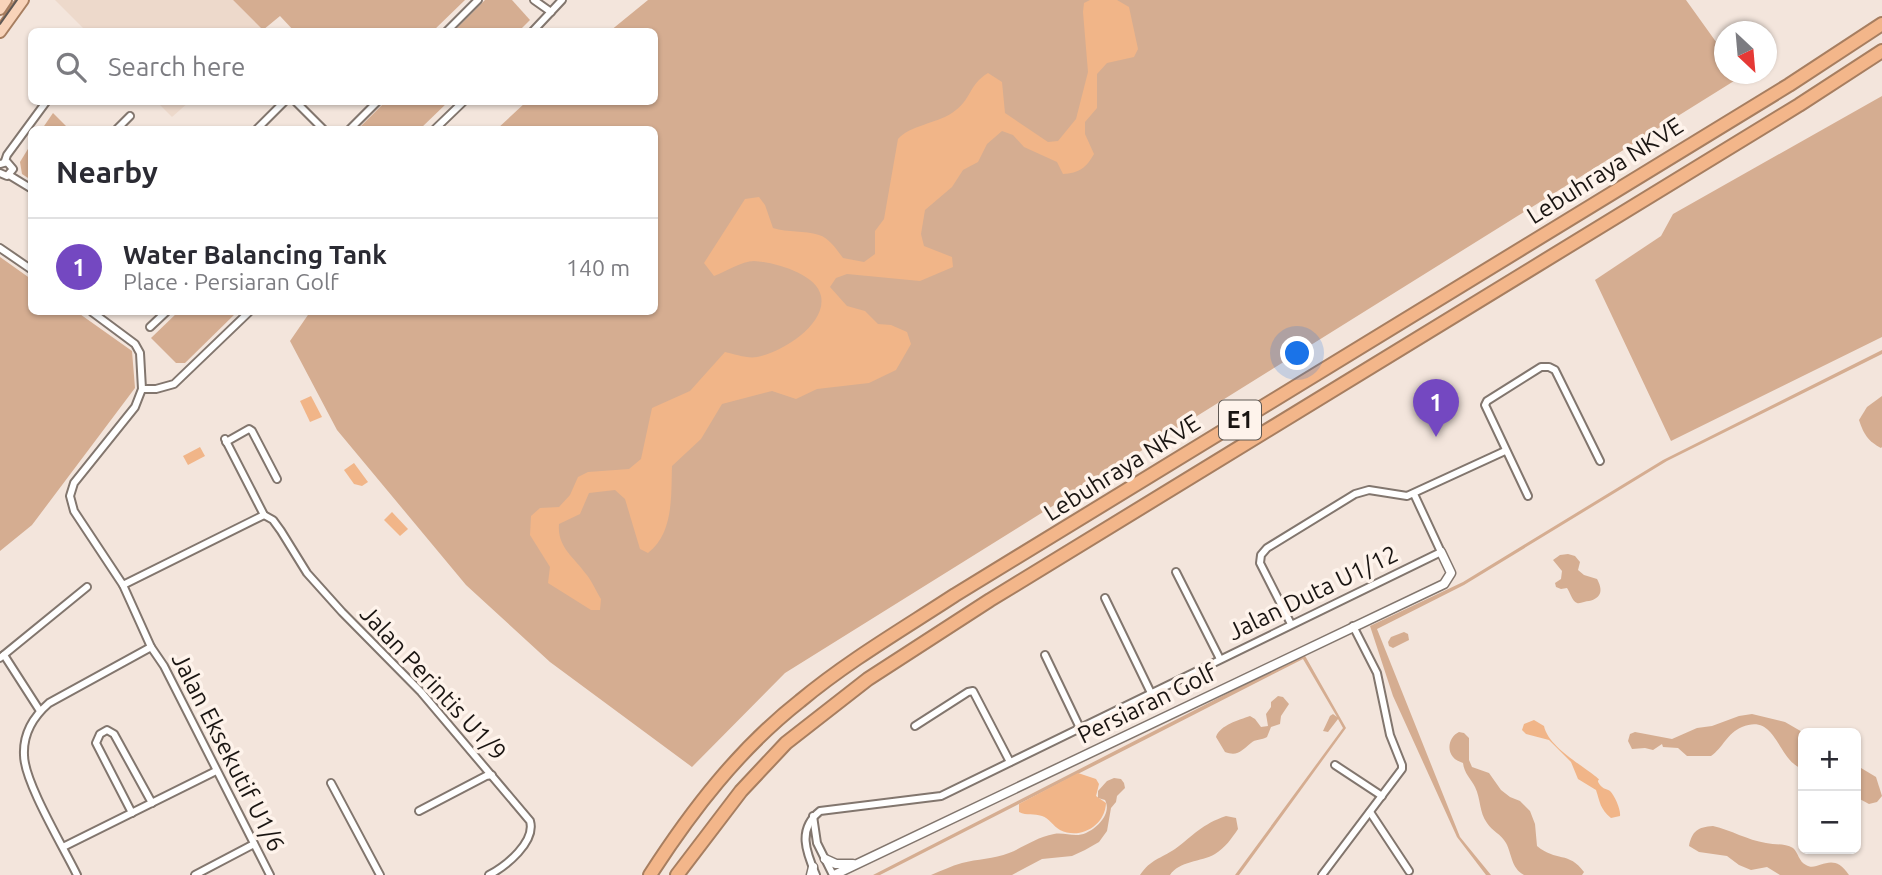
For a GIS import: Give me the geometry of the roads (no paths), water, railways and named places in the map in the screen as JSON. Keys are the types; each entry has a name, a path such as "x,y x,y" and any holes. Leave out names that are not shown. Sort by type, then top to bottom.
{"highway":[{"name":"Lebuhraya NKVE","path":"650,875 683,825 723,774 771,726 824,682 965,589 1789,85 1882,24"},
{"name":"Lebuhraya NKVE","path":"677,875 719,818 765,764 786,743 868,679 990,600 1799,105 1882,51"}],"main road":[{"path":"0,9 6,0"},
{"path":"0,32 23,0"}],"street":[{"path":"450,28 478,0"},
{"path":"534,0 551,12"},
{"path":"536,28 562,0"},
{"path":"28,126 44,105"},
{"path":"260,126 281,105"},
{"path":"299,105 320,126"},
{"path":"353,126 374,105"},
{"path":"438,126 460,105"},
{"path":"120,126 130,116"},
{"path":"9,175 12,166 2,163 28,126"},
{"path":"0,173 9,175 28,187"},
{"path":"0,248 28,267"},
{"path":"96,315 135,344 140,353 142,388 156,389 174,384 246,315"},
{"path":"150,327 163,315"},
{"path":"1528,496 1485,409 1487,401 1541,367 1549,366 1555,370 1600,461"},
{"name":"Jalan Eksekutif U1/6","path":"142,388 135,407 74,483 70,496 74,511 123,585 152,647 270,875"},
{"name":"Jalan Perintis U1/9","path":"277,479 252,431 249,429 225,441 264,515 273,520 316,583 421,692 530,821 529,837 521,848 489,875"},
{"path":"1291,624 1260,563 1261,555 1267,548 1355,494 1369,490 1399,496 1414,494 1505,451"},
{"path":"1414,494 1441,552"},
{"path":"123,585 264,515"},
{"name":"Jalan Duta U1/12","path":"813,816 825,809 941,796 1441,552"},
{"name":"Persiaran Golf","path":"833,875 1444,584 1451,573 1441,552"},
{"path":"1176,572 1220,659"},
{"path":"77,875 29,779 23,758 25,741 40,710 2,656 87,587"},
{"path":"1105,598 1151,693"},
{"path":"1323,875 1402,765 1390,735 1377,673 1353,626"},
{"name":"Jalan Eksekutif U1/6","path":"40,710 152,647"},
{"path":"1045,655 1080,728"},
{"path":"915,726 973,691 1010,762"},
{"path":"132,813 96,743 100,734 107,730 114,734 152,803"},
{"path":"1335,765 1382,796"},
{"path":"63,847 216,771"},
{"path":"419,811 492,775"},
{"path":"331,783 380,875"},
{"path":"1370,812 1409,871"},
{"path":"813,816 817,843 833,875"},
{"path":"813,816 807,827 805,847 813,872"},
{"path":"805,847 817,843"},
{"path":"195,875 254,844"},
{"path":"825,859 844,864 860,862"}],"tram line":[{"path":"0,24 17,0"}],"place":[{"name":"Water Balancing Tank","path":"1436,437"}]}
